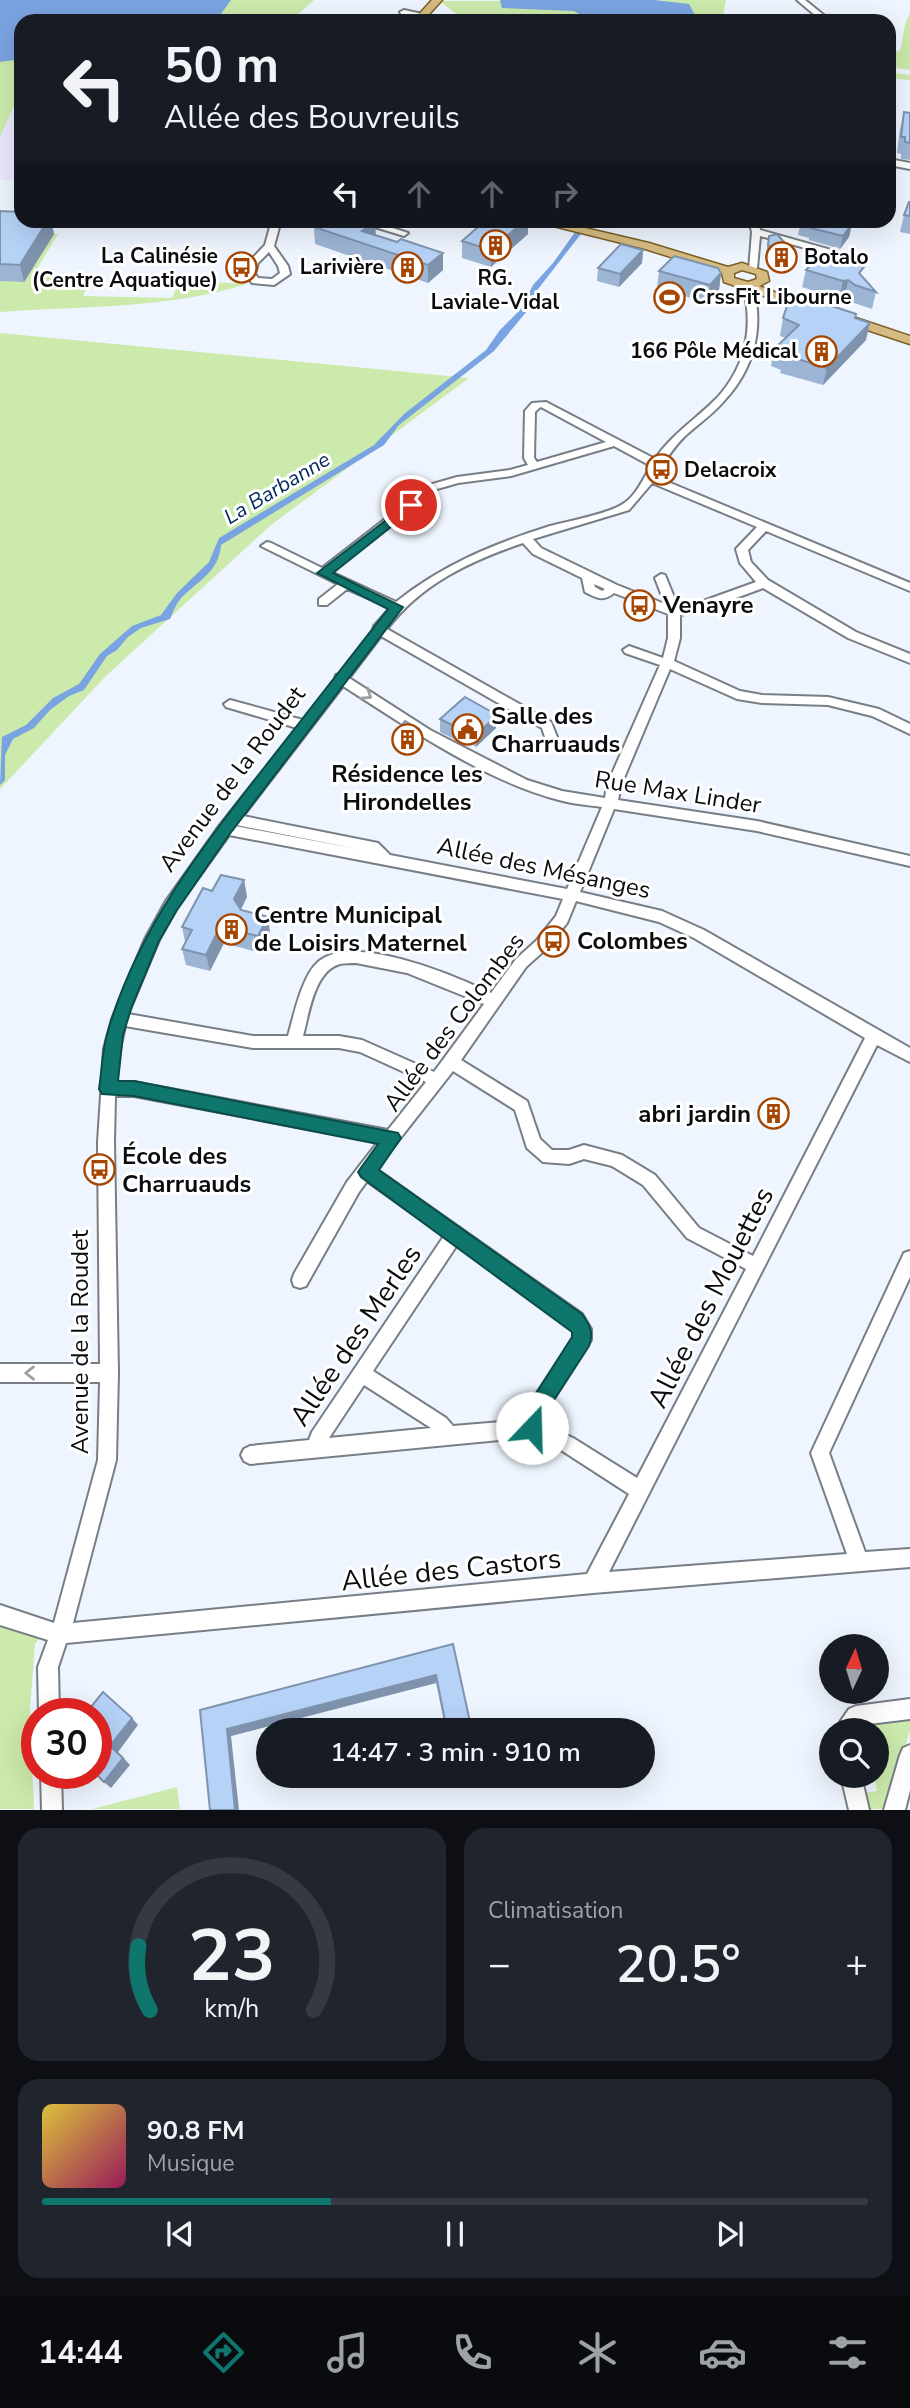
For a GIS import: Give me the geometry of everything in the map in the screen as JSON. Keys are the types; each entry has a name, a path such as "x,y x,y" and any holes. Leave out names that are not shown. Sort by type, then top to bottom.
{"main road":[{"path":"424,14 437,0"},
{"path":"565,228 645,245 728,271 737,267 752,268 764,275 765,290"},
{"path":"728,271 726,277 732,283 750,292 765,290 910,340"}],"street":[{"path":"801,0 818,14"},
{"path":"409,6 404,12 409,14"},
{"path":"269,246 286,271 282,278 263,283 251,277 258,257 269,246 275,228"},
{"path":"386,228 404,233"},
{"path":"752,268 755,228"},
{"path":"756,232 862,260"},
{"path":"258,257 277,260"},
{"name":"Avenue de la Roudet","path":"49,1698 48,1667 69,1608 107,1460 108,1089 112,1049 119,1019 152,939 171,905 304,725 378,629 419,587 459,564 526,539 625,508 639,498 656,464 671,444 719,401 740,374 753,336 755,312 750,292"},
{"path":"534,466 529,458 530,411 536,405 547,404 656,464"},
{"path":"323,573 433,487 534,466 616,442"},
{"path":"649,478 910,587"},
{"path":"764,527 742,549 746,563 764,583 852,635 910,659"},
{"path":"526,539 537,551 589,576 589,589 603,596 613,588 674,612 697,608 764,583"},
{"path":"267,546 397,607"},
{"path":"661,578 663,590 674,612"},
{"path":"323,602 346,584"},
{"name":"Allée des Colombes","path":"300,1280 353,1187 368,1172 451,1062 521,963 541,945 562,919 611,803 614,785 668,663 674,641 674,612"},
{"path":"378,629 547,725 551,737"},
{"path":"629,650 668,663 737,695 762,699 828,701 875,712 910,729"},
{"name":"Rue Max Linder","path":"340,678 426,733 522,783 561,796 757,826 908,856"},
{"path":"230,704 304,725"},
{"name":"Allée des Mésanges","path":"229,824 368,858 384,857 662,916 699,934 910,1056"},
{"path":"294,1042 319,974 324,965 340,958 367,958 430,974 493,1001"},
{"path":"119,1019 253,1042 339,1042 362,1046 437,1080"},
{"name":"Allée des Mouettes","path":"593,1583 874,1036"},
{"path":"451,1062 522,1106 533,1143 549,1157 569,1157 584,1152 615,1160 649,1180 693,1233 756,1266"},
{"path":"108,1089 134,1089 392,1138"},
{"path":"368,1172 576,1320 582,1329 582,1340 533,1414 532,1428"},
{"name":"Allée des Merles","path":"250,1455 315,1448 318,1438 454,1235"},
{"path":"859,1562 820,1453 910,1259"},
{"path":"0,1373 109,1373"},
{"path":"362,1374 440,1424 448,1435"},
{"path":"315,1448 532,1428 567,1444 640,1491"},
{"name":"Allée des Castors","path":"0,1615 60,1634 593,1583 910,1558"},
{"path":"854,1718 910,1709"},
{"path":"894,1810 910,1755"},
{"path":"854,1788 859,1810"},
{"path":"51,1789 52,1810"}],"shaded area":[{"path":"14,105 14,181 0,179 0,124 5,106"}],"green space":[{"path":"0,0 314,0 299,14 14,14 14,106 0,137"},
{"path":"726,0 723,14 457,14 439,1"},
{"path":"910,13 910,70 896,68 896,51 900,51"},
{"path":"896,73 910,75 910,80 896,79"},
{"path":"0,213 14,228 58,234 35,272 92,275 83,296 172,298 180,280 247,284 156,302 0,312"},
{"path":"0,333 469,378 271,525 106,676 0,789"},
{"path":"0,1615 46,1628 35,1644 31,1698 21,1698 21,1789 33,1789 34,1809 0,1809"},
{"path":"910,1717 910,1731 886,1809 867,1809 864,1793 877,1791 876,1788 889,1788 889,1720"},
{"path":"177,1787 180,1809 92,1809"}],"water":[{"path":"0,0 231,0 221,14 14,14 14,60 0,62"},
{"path":"500,0 654,0 689,4 694,14 579,14 574,11 502,8"},
{"path":"578,228 586,228 535,293 532,305 494,351 399,425 384,445 221,545 212,569 181,598 170,619 141,628 128,637 117,650 107,656 84,690 69,696 50,710 34,728 13,739 5,755 5,780 0,785 2,737 26,725 53,698 79,684 100,654 132,626 161,615 177,593 209,562 219,538 374,445 404,414 486,350 500,330 520,310 533,285"}],"building":[{"path":"904,112 910,113 910,143 905,142 905,137 901,137"},
{"path":"910,202 910,216 904,215"},
{"path":"0,211 14,212 14,228 43,228 20,265 0,264"},
{"path":"317,228 366,228 362,231 397,242 401,239 443,253 428,265"},
{"path":"477,228 516,228 491,250 462,241"},
{"path":"811,228 849,228 843,236"},
{"path":"777,234 790,249 768,246 769,236"},
{"path":"621,244 643,250 620,274 598,268"},
{"path":"674,256 718,268 721,273 710,285 659,271"},
{"path":"818,257 828,260 831,257 864,267 859,273 876,292 848,280 843,281 806,270"},
{"path":"811,299 856,314 855,318 870,323 827,368 784,355 785,353 774,349 799,325 783,318 789,300"},
{"path":"465,697 497,715 477,734 464,726 460,729 440,719"},
{"path":"405,721 419,729 410,740 395,734"},
{"path":"221,875 244,880 234,899 241,910 268,917 258,936 220,927 206,955 182,949 192,930 182,927 203,888 212,891"},
{"path":"453,1644 469,1718 444,1718 436,1675 270,1718 256,1718 256,1722 227,1729 235,1810 210,1810 200,1710"},
{"path":"103,1692 110,1698 98,1698"},
{"path":"112,1700 132,1718 112,1743"},
{"path":"112,1748 123,1758 112,1772"}],"place":[{"name":"RG. Laviale-Vidal","path":"495,246"},
{"name":"Botalo","path":"781,257"},
{"name":"Larivière","path":"407,267"},
{"name":"La Calinésie (Centre Aquatique)","path":"241,268"},
{"name":"CrssFit Libourne","path":"669,297"},
{"name":"166 Pôle Médical","path":"821,351"},
{"name":"Delacroix","path":"661,470"},
{"name":"Venayre","path":"640,605"},
{"name":"Salle des Charruauds","path":"468,730"},
{"name":"Résidence les Hirondelles","path":"407,740"},
{"name":"Centre Municipal de Loisirs Maternel","path":"231,929"},
{"name":"Colombes","path":"554,941"},
{"name":"abri jardin","path":"774,1114"},
{"name":"École des Charruauds","path":"99,1170"}],"route":[{"path":"411,505 323,573 397,607 223,831 171,905 152,939 124,1006 112,1049 108,1089 134,1089 392,1138 368,1172 576,1320 582,1329 582,1340 533,1414 532,1428"}],"water label":[{"name":"La Barbanne","path":"277,488"}]}
